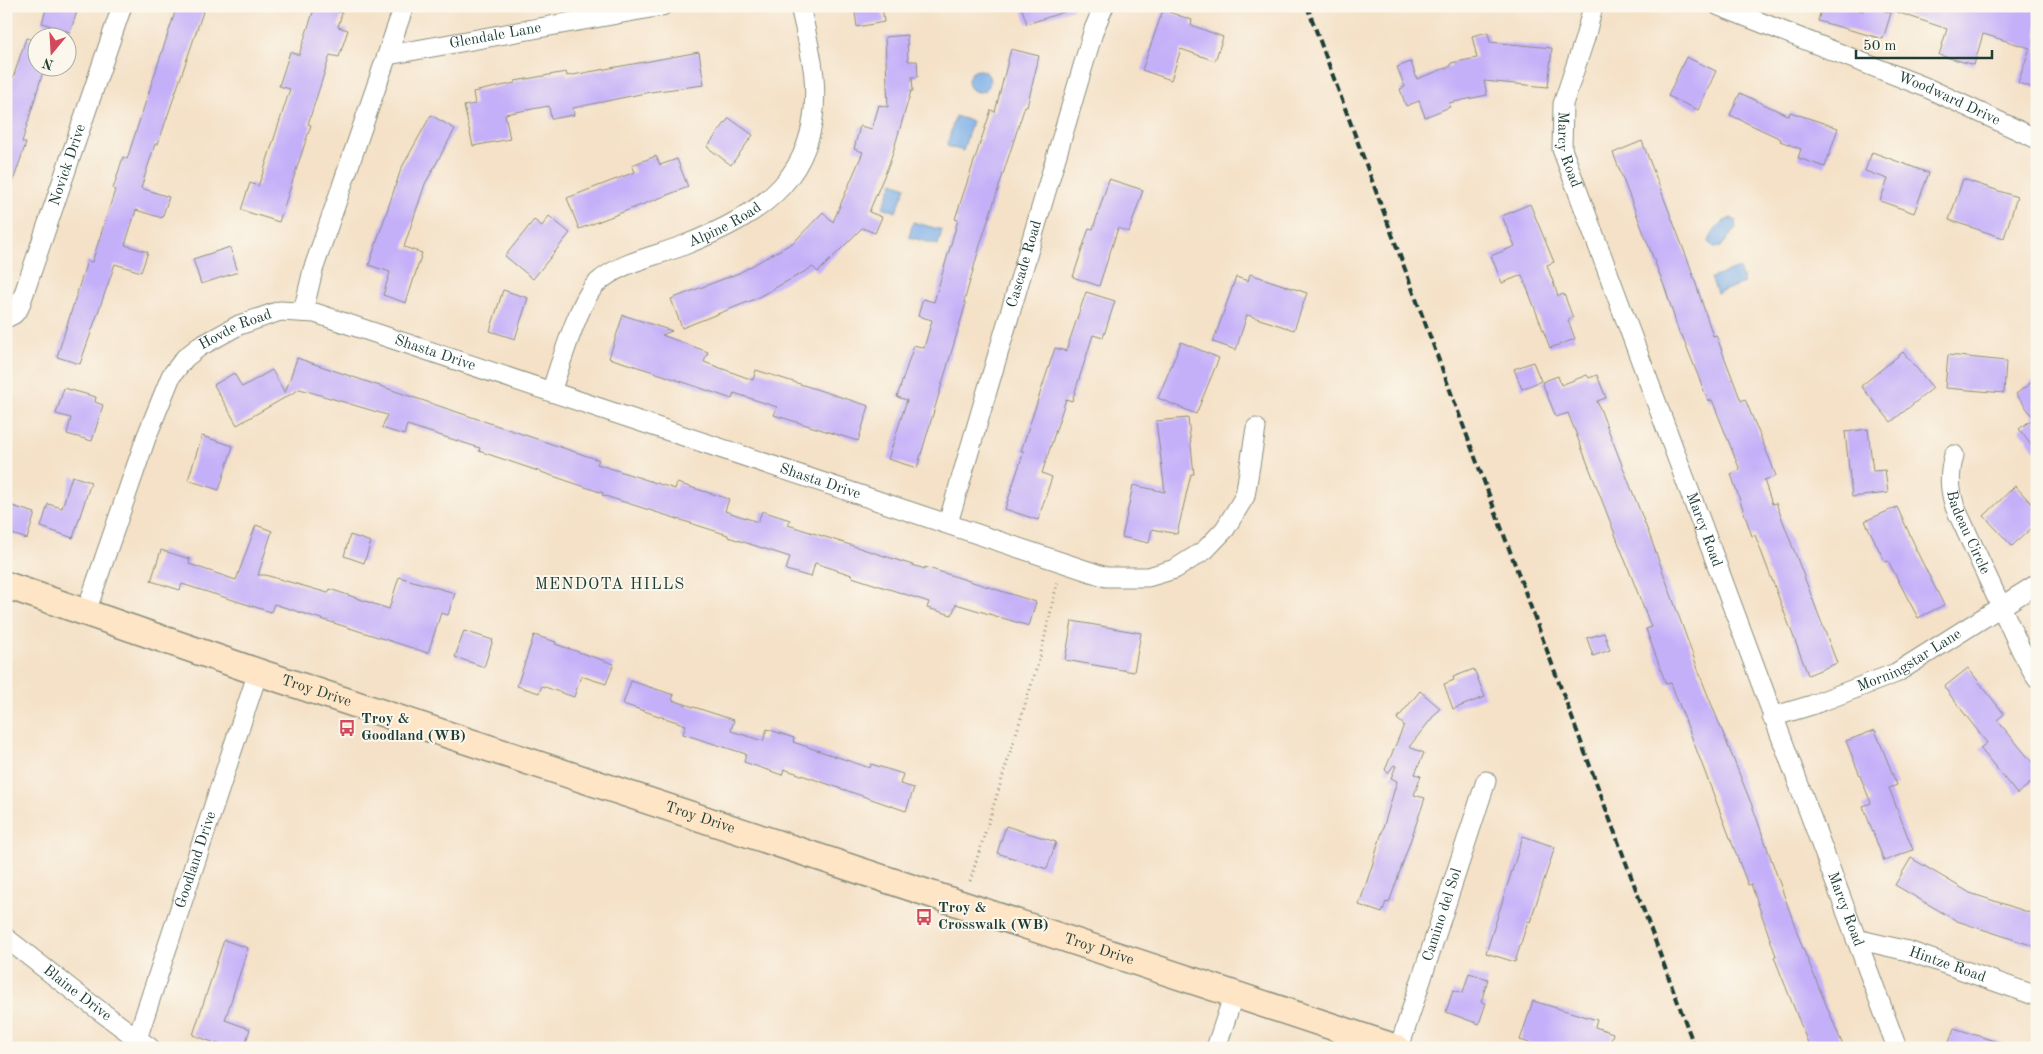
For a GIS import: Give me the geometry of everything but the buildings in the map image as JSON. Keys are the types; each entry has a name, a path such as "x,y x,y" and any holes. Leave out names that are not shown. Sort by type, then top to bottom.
{"street":[{"name":"Novick Drive","path":"6,318 14,314 19,308 122,6"},
{"path":"303,312 313,270 404,6"},
{"name":"Glendale Lane","path":"388,55 662,6"},
{"name":"Alpine Road","path":"551,392 585,300 598,283 625,265 682,246 730,225 755,211 771,198 803,158 809,143 813,118 814,77 800,6"},
{"name":"Cascade Road","path":"948,523 1094,29 1104,6"},
{"name":"Marcy Road","path":"1593,6 1585,38 1563,104 1562,149 1897,1048"},
{"name":"Woodward Drive","path":"1719,6 1925,88 2037,139"},
{"name":"Hovde Road","path":"86,612 146,438 171,376 185,358 199,347 239,325 280,311 303,312"},
{"name":"Shasta Drive","path":"303,312 315,313 1106,577 1148,577 1176,569 1205,550 1225,529 1245,496 1256,428"},
{"name":"Badeau Circle","path":"1954,455 1950,473 1950,491 1955,506 2022,652 2037,679"},
{"name":"Morningstar Lane","path":"1772,716 1812,705 1896,673 2037,584"},
{"name":"Troy Drive","path":"6,585 258,672 1398,1048"},
{"name":"Goodland Drive","path":"140,1044 258,672"},
{"name":"Camino del Sol","path":"1398,1048 1486,781"},
{"name":"Blaine Drive","path":"6,938 140,1044"},
{"name":"Hintze Road","path":"1856,939 1908,951 2037,996"},
{"path":"1216,1048 1234,994"}],"path":[{"path":"970,881 1040,657 1062,562"}],"water":[{"path":"979,70 989,77 990,81 983,91 979,92 969,85 968,81 975,71"},
{"path":"955,116 972,121 963,151 947,146"},
{"path":"893,182 906,187 896,212 883,207"},
{"path":"1731,218 1735,220 1736,228 1721,247 1715,248 1709,242 1712,235 1717,227"},
{"path":"913,222 942,230 938,245 909,237"},
{"path":"1739,268 1744,283 1717,293 1711,278"}],"railway":[{"path":"1307,6 1695,1048"}],"place":[{"name":"Troy & Goodland (WB)","path":"347,728"},
{"name":"Troy & Crosswalk (WB)","path":"924,917"}],"district":[{"name":"MENDOTA HILLS","path":"610,585"}]}
